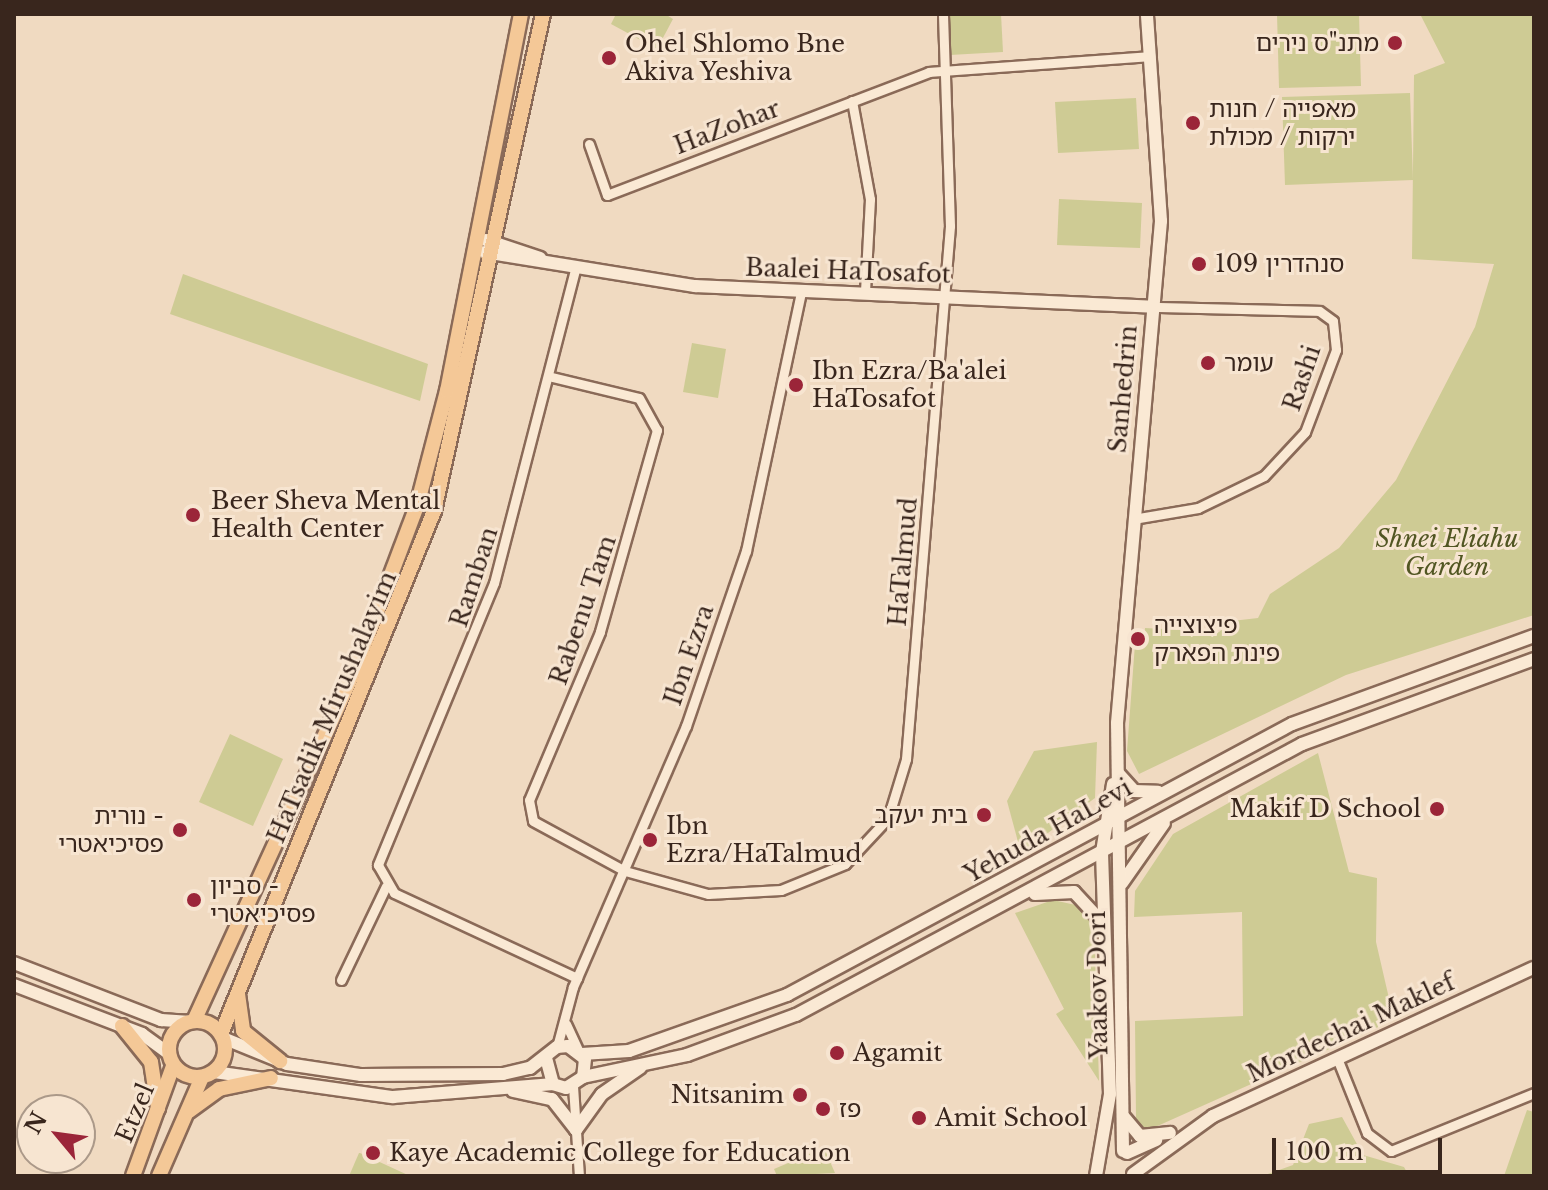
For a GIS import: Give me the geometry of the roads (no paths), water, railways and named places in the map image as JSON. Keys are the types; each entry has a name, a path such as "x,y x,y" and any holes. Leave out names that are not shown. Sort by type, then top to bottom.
{"main road":[{"name":"HaTsadik Mirushalayim","path":"190,1022 390,583 432,451 477,244 521,14"},
{"name":"HaTsadik Mirushalayim","path":"222,1036 240,974 412,575 450,455 497,248 543,14"},
{"name":"Sanhedrin","path":"1118,818 1116,769 1161,181 1147,14"},
{"name":"Baalei HaTosafot","path":"477,244 576,266 695,286 1153,307"},
{"name":"Yehuda HaLevi","path":"557,1047 580,1052 629,1051 787,995 1335,704 1534,636"},
{"name":"Yehuda HaLevi","path":"553,1084 578,1082 647,1064 796,1015 1178,810 1344,725 1534,659"},
{"name":"Sanhedrin","path":"1104,825 1116,769"},
{"path":"1116,769 1134,791 1169,790"},
{"path":"1119,902 1134,858 1178,810"},
{"name":"Yaakov Dori","path":"1118,818 1121,1110 1125,1152 1133,1175"},
{"name":"Yaakov Dori","path":"1097,1166 1110,1094 1102,852 1104,825"},
{"path":"1020,897 1074,892 1095,908 1106,932"},
{"path":"14,963 161,1020 190,1022 280,1061 421,1076 503,1074 546,1057 557,1047"},
{"name":"Mordechai Maklef","path":"1133,1175 1186,1130 1534,968"},
{"path":"240,974 237,1021 249,1040 280,1061"},
{"path":"14,985 122,1026 171,1059 208,1075 271,1078 393,1097 553,1084 546,1057"},
{"path":"171,1059 170,1038 190,1022"},
{"path":"122,1026 151,1062 157,1121"},
{"path":"208,1075 223,1060 222,1036"},
{"path":"578,1082 580,1052"},
{"name":"Etzel","path":"133,1176 157,1121 171,1059"},
{"path":"490,1090 552,1099 576,1130 602,1094 647,1064"},
{"name":"Etzel","path":"159,1176 186,1114 208,1075"},
{"path":"186,1114 219,1089 271,1078"},
{"path":"1121,1110 1140,1136 1170,1133"},
{"name":"Mordechai Maklef","path":"1097,1166 1170,1133"},
{"path":"1083,1176 1097,1166"}],"street":[{"name":"HaTalmud","path":"625,871 708,894 781,890 845,864 888,818 906,759 945,297 952,166 943,14"},
{"name":"HaZohar","path":"589,144 607,195 946,68 1150,56"},
{"path":"852,101 869,183 865,292"},
{"name":"Ramban","path":"341,980 386,886 380,856 471,650 552,377 576,266"},
{"name":"Ibn Ezra","path":"557,1047 577,978 625,871 746,551 801,292"},
{"name":"Rashi","path":"1133,519 1198,508 1279,463 1316,409 1336,350 1333,321 1319,311 1153,307"},
{"name":"Rabenu Tam","path":"552,377 639,398 657,430 600,632 529,800 533,821 550,834 625,871"},
{"path":"386,886 577,978"},
{"path":"565,1016 580,1052"},
{"path":"1337,1058 1367,1133 1391,1151 1534,1093"},
{"path":"578,1082 576,1130 579,1176"},
{"name":"Mordechai Maklef","path":"1170,1133 1186,1130"}],"place":[{"name":"מתנ\"ס נירים","path":"1395,43"},
{"name":"Ohel Shlomo Bne Akiva Yeshiva","path":"609,58"},
{"name":"מאפייה / חנות ירקות / מכולת","path":"1193,123"},
{"name":"סנהדרין 109","path":"1199,264"},
{"name":"עומר","path":"1208,363"},
{"name":"Ibn Ezra/Ba'alei HaTosafot","path":"796,385"},
{"name":"Beer Sheva Mental Health Center","path":"193,515"},
{"name":"פיצוצייה פינת הפארק","path":"1138,639"},
{"name":"Makif D School","path":"1437,809"},
{"name":"בית יעקב","path":"984,815"},
{"name":"נורית - פסיכיאטרי","path":"180,830"},
{"name":"Ibn Ezra/HaTalmud","path":"650,840"},
{"name":"סביון - פסיכיאטרי","path":"194,900"},
{"name":"Agamit","path":"837,1053"},
{"name":"Nitsanim","path":"800,1095"},
{"name":"פז","path":"823,1109"},
{"name":"Amit School","path":"919,1118"},
{"name":"Kaye Academic College for Education","path":"373,1153"}],"park label":[{"name":"Shnei Eliahu Garden","path":"1447,553"}]}
